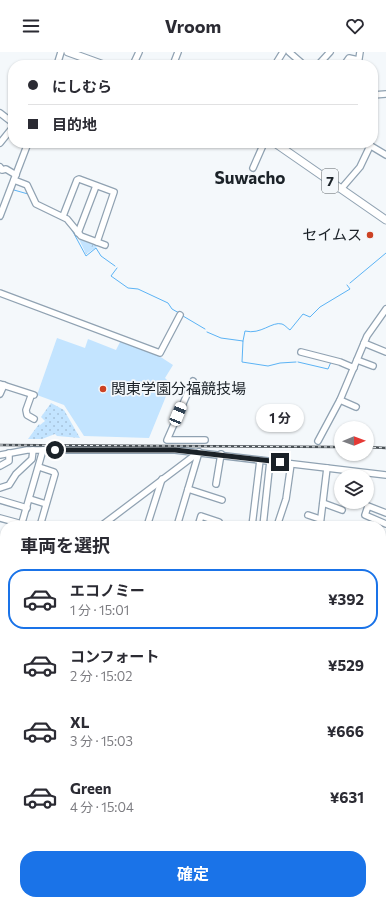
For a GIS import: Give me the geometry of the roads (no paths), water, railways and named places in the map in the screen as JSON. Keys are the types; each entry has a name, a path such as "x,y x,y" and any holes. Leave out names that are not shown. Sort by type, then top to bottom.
{"main road":[{"path":"68,52 78,54 92,60"},
{"name":"7","path":"282,148 386,220"}],"street":[{"path":"289,52 298,60"},
{"path":"323,60 330,52"},
{"path":"0,113 8,119"},
{"path":"0,143 8,133"},
{"path":"0,216 26,148"},
{"path":"253,168 262,148"},
{"path":"341,189 360,167 367,148"},
{"path":"375,148 386,154"},
{"path":"0,167 2,170 6,169 28,187 36,204 63,216 71,222 78,233 105,245"},
{"path":"63,216 77,180 79,179 114,192 97,242"},
{"path":"78,233 96,186"},
{"path":"0,293 160,353 180,315"},
{"path":"318,442 340,400 364,342 386,308"},
{"path":"364,342 386,352"},
{"path":"301,352 340,362 354,368"},
{"path":"357,360 373,366"},
{"path":"193,381 167,440 205,440"},
{"path":"0,394 2,385 32,395 26,411 27,415 34,419"},
{"path":"340,400 356,407"},
{"path":"175,440 175,450"},
{"path":"0,488 9,485 16,474 32,459 34,450"},
{"path":"0,455 34,450 175,450 221,454 386,475"},
{"path":"23,521 43,450"},
{"path":"107,521 200,452"},
{"path":"178,521 200,452"},
{"path":"0,466 9,461 9,453"},
{"path":"216,484 221,454"},
{"path":"253,521 260,460"},
{"path":"264,521 270,461"},
{"path":"279,521 286,499 291,464"},
{"path":"39,467 54,472 55,474 41,521"},
{"path":"308,514 320,519 327,468"},
{"path":"149,521 162,479"},
{"path":"188,489 222,500"},
{"path":"30,499 46,504"},
{"path":"0,500 27,508"},
{"path":"323,503 342,510"},
{"path":"379,521 365,515 368,506 386,513"},
{"path":"200,521 201,516 216,521"}],"waterway":[{"path":"14,190 28,194 33,205 37,207"},
{"path":"72,230 86,256 96,248 101,256 115,266"},
{"path":"350,283 386,253"},
{"path":"117,268 111,276 128,288 138,289 168,303 172,309 179,313"},
{"path":"243,341 245,331 251,332 261,330 274,324 283,324 290,330 303,314 310,317 320,307 350,289 347,285"},
{"path":"183,316 205,329"},
{"path":"207,332 221,338 243,341 242,362 268,366 280,363 296,362"},
{"path":"298,362 328,369 331,362"}],"railway":[{"path":"0,445 334,447"},
{"path":"374,447 386,448"}],"place":[{"name":"セイムス","path":"370,235"},
{"name":"関東学園分福競技場","path":"103,389"}],"district":[{"name":"Suwacho","path":"250,178"}]}
